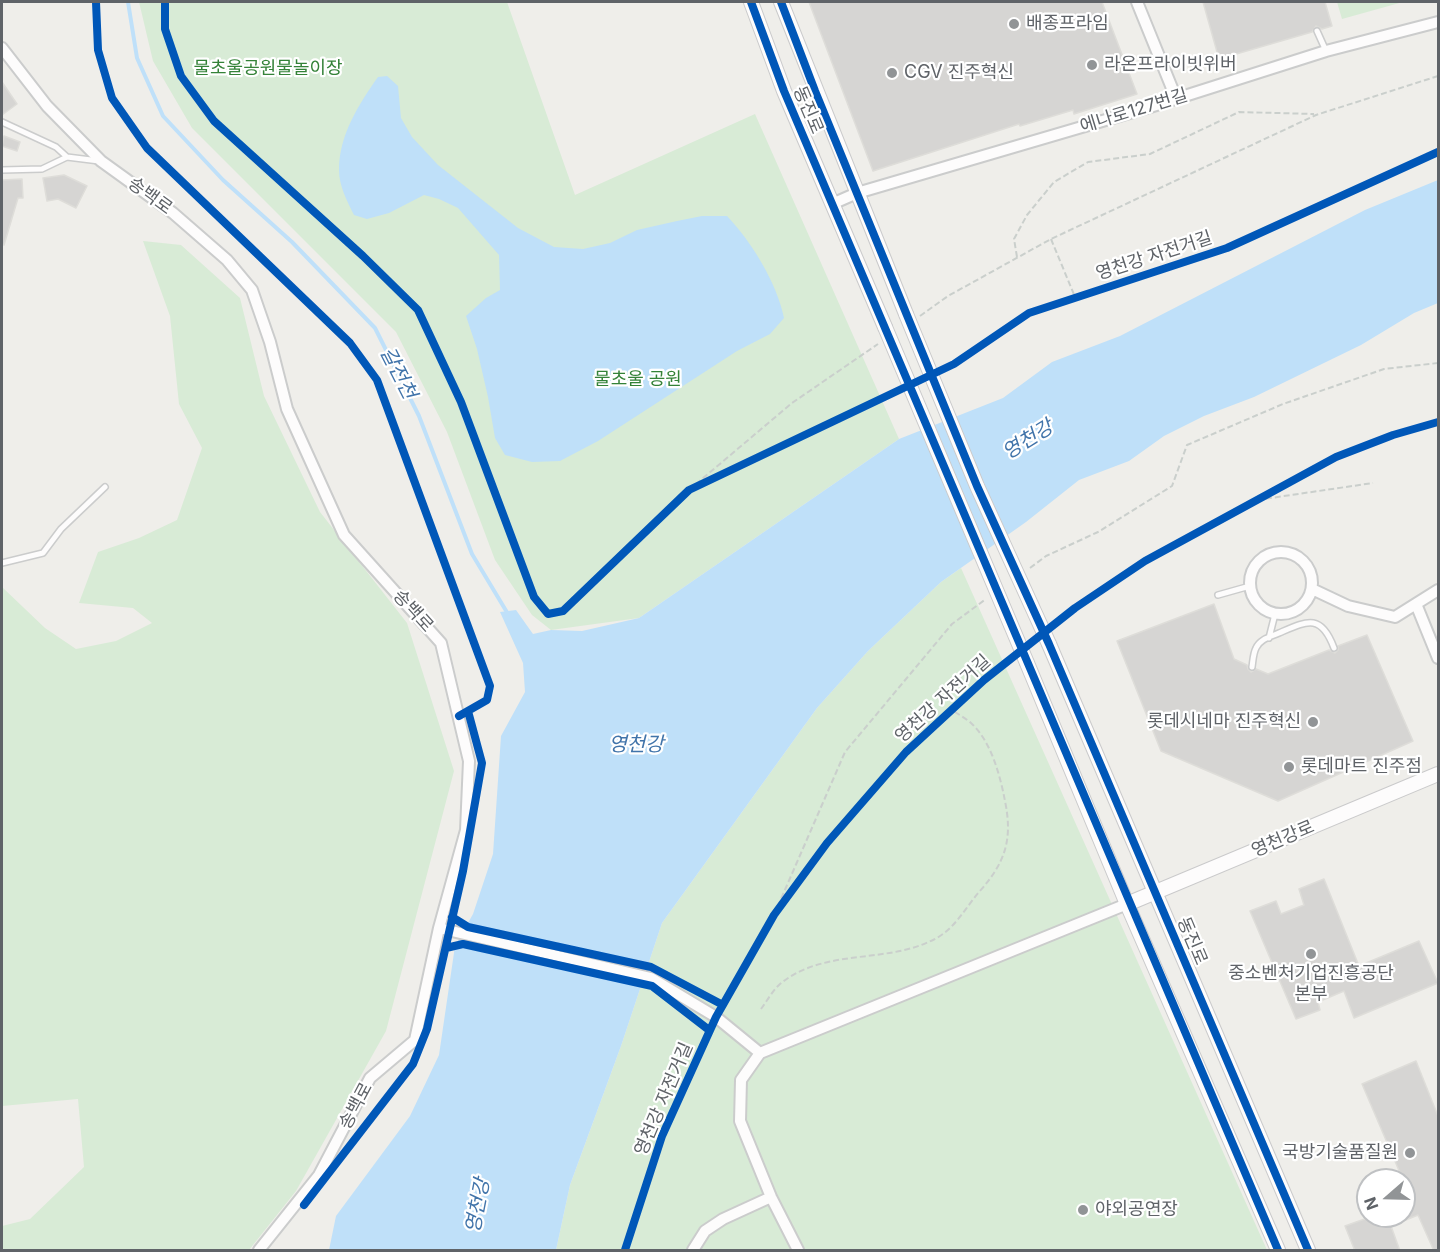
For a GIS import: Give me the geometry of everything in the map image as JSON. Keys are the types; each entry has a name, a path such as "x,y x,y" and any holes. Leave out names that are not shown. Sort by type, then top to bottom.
{"street":[{"name":"동진로","path":"751,2 784,91 1127,904"},
{"name":"동진로","path":"780,2 857,193 912,315 977,486 1049,644 1308,1251"},
{"path":"1137,2 1176,98"},
{"name":"에나로127번길","path":"832,204 857,193 1326,51 1438,22"},
{"name":"송백로","path":"2,48 47,106 101,161 173,213 227,260 252,290 270,342 287,409 344,535 441,643 469,761 466,830 439,928 415,1040 370,1078 319,1175 259,1251"},
{"path":"1272,553 1293,554 1309,568 1312,589 1309,598 1295,612 1275,614 1258,604 1250,586 1251,576 1255,566 1262,558 1272,553"},
{"path":"1312,589 1348,606 1395,617 1438,590"},
{"path":"1416,604 1438,658"},
{"name":"영천강로","path":"1127,904 1438,774"},
{"path":"798,1251 771,1197 740,1121 741,1080 760,1053 1127,904 1278,1251"},
{"path":"439,928 651,978 716,1017 760,1053"},
{"path":"693,1251 705,1231 723,1219 771,1197"}],"lane":[{"path":"1317,31 1326,51"},
{"path":"2,122 56,147 68,156 101,161"},
{"path":"2,170 42,169 68,156"},
{"path":"2,563 43,554 62,529 105,488"},
{"path":"1218,595 1250,586"},
{"path":"1269,638 1275,614"},
{"path":"1252,667 1255,649 1262,640 1304,622 1312,622 1328,632 1334,648"}],"path":[{"path":"912,315 1051,239 1316,115 1438,76"},
{"path":"1017,258 1014,238 1027,215 1054,182 1088,162 1150,154 1239,112 1316,115"},
{"path":"1051,239 1075,297"},
{"path":"681,498 792,403 880,343"},
{"path":"1027,569 1046,556 1098,532 1172,486 1187,445 1283,404 1384,369 1438,363"},
{"path":"689,490 721,475"},
{"path":"1257,500 1373,483"},
{"path":"1247,506 1277,489"},
{"path":"774,915 845,752 952,624 990,597"},
{"path":"761,1009 779,984 803,970 829,960 899,951 941,936 995,874 1006,852 1009,821 998,771 988,747 972,724 952,710"},
{"path":"768,925 801,879"}],"green space":[{"name":"물초울 공원","path":"139,2 507,2 575,195 755,114 899,439 639,618 551,630 532,615 495,560 447,432 396,332 192,128 153,61"},
{"path":"1337,2 1403,2 1342,19"},
{"path":"143,241 181,245 240,298 264,396 320,512 407,623 454,771 386,1031 296,1191 249,1250 2,1250 2,1226 30,1219 84,1167 78,1099 2,1106 2,587 45,628 76,649 116,641 152,623 133,608 79,603 98,552 139,538 177,520 202,448 179,404 170,316"},
{"path":"961,568 1267,1250 556,1250 570,1185 621,1046 662,923 817,708 868,651 941,582"}],"water":[{"path":"387,76 398,86 401,118 412,137 438,165 518,228 554,247 583,249 610,243 637,230 702,216 727,216 762,263 776,291 784,318 770,334 737,351 598,441 560,461 532,462 505,455 495,438 477,349 466,316 486,298 500,290 499,255 458,208 439,199 424,195 389,213 367,219 354,215 342,188 339,170 346,132 357,109 378,77"},
{"name":"영천강","path":"1438,180 1438,303 1414,313 1361,345 1254,397 1204,416 1164,436 1129,461 1079,480 1026,522 941,582 868,651 817,708 662,923 621,1046 570,1185 556,1250 329,1250 336,1216 410,1116 439,1055 455,946 473,914 493,854 501,736 525,692 523,663 500,612 516,610 533,634 551,630 582,631 639,618 899,439 1003,398 1052,362 1120,336 1365,210"}],"building":[{"path":"809,2 1102,2 1137,94 1074,114 1073,110 1020,126 1019,124 873,171"},
{"path":"1203,2 1325,2 1332,26 1322,29 1316,26 1312,32 1219,59"},
{"path":"2,82 17,104 2,115"},
{"path":"4,136 20,142 17,151 2,146"},
{"path":"64,175 87,186 76,208 58,199 47,201 43,178"},
{"path":"22,179 23,198 18,198 4,245 2,244 2,180"},
{"path":"1214,604 1234,659 1247,665 1251,672 1256,669 1268,674 1329,650 1335,653 1338,646 1367,635 1413,741 1278,801 1161,751 1117,641"},
{"name":"중소벤처기업진흥공단 본부","path":"1324,879 1359,966 1419,941 1438,983 1354,1018 1344,991 1318,1002 1320,1010 1296,1019 1250,911 1276,901 1281,914 1304,905 1299,889"},
{"name":"국방기술품질원","path":"1416,1061 1438,1116 1438,1251 1434,1251 1418,1215 1416,1216 1416,1168 1398,1168 1362,1084"},
{"name":"국방기술품질원","path":"1356,1222 1356,1228 1392,1228 1400,1251 1355,1251 1345,1226"}],"waterway":[{"name":"갈전천","path":"128,2 137,58 163,116 223,180 292,242 375,328 419,416 472,554 508,614"}],"cycle path":[{"path":"96,2 98,50 112,98 147,148 350,343 377,380 490,686 487,700 459,716"},
{"name":"영천강 자전거길","path":"165,2 165,29 181,76 214,121 363,256 418,310 461,402 534,597 548,614 563,611 689,490 954,364 1029,313 1227,248 1438,152"},
{"path":"751,2 784,91 1091,816 1278,1250"},
{"path":"781,2 815,91 977,486 1049,644 1308,1250"},
{"name":"영천강 자전거길","path":"625,1250 662,1136 716,1017 774,915 827,843 906,752 984,680 1075,608 1145,561 1336,457 1393,435 1438,422"},
{"path":"304,1205 413,1064 427,1029 463,871 482,763 468,711"},
{"path":"452,917 468,927 651,967 723,1005"},
{"path":"446,948 463,944 652,986 709,1030"}],"place":[{"name":"배종프라임","path":"1014,24"},
{"name":"라온프라이빗위버","path":"1092,65"},
{"name":"CGV 진주혁신","path":"892,73"},
{"name":"롯데시네마 진주혁신","path":"1313,722"},
{"name":"롯데마트 진주점","path":"1289,767"},
{"name":"중소벤처기업진흥공단 본부","path":"1311,954"},
{"name":"국방기술품질원","path":"1410,1153"},
{"name":"야외공연장","path":"1083,1210"}],"park label":[{"name":"물초울공원물놀이장","path":"268,69"}]}
